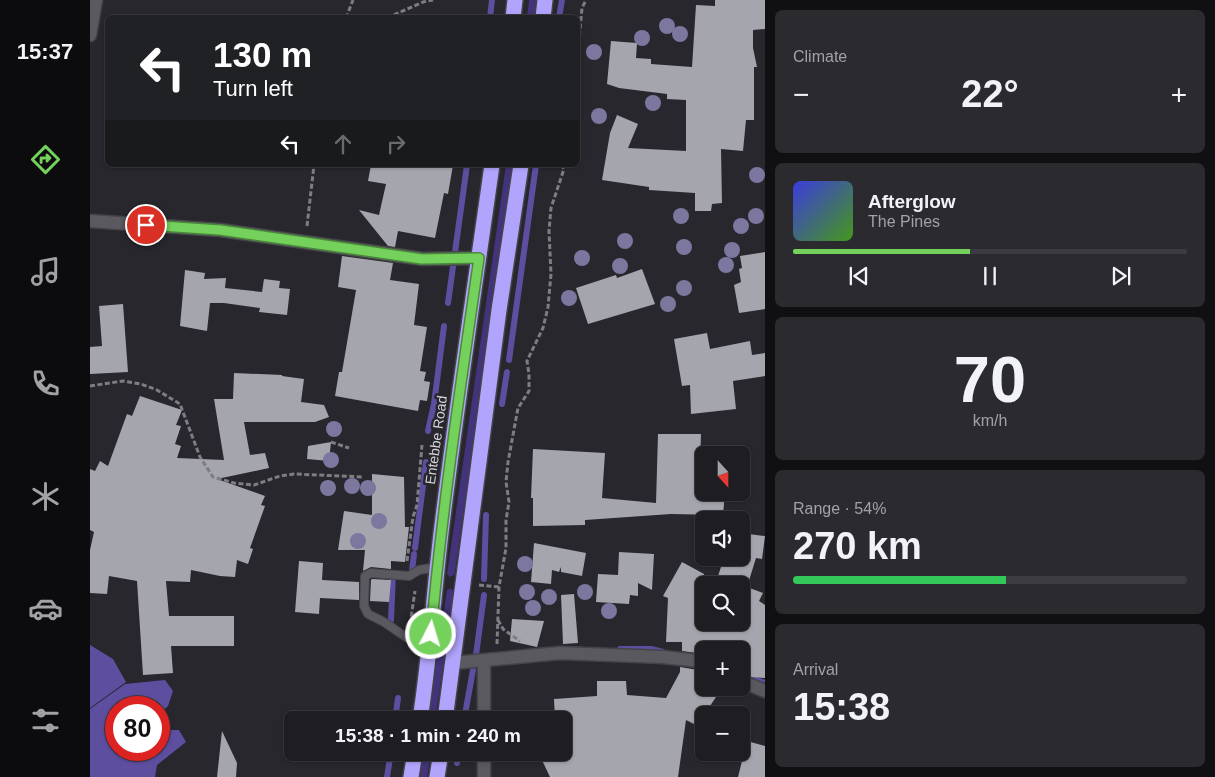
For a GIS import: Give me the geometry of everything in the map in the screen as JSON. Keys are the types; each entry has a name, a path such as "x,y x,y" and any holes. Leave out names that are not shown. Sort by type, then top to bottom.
{"highway":[{"path":"513,15 515,0"},
{"path":"543,15 545,0"},
{"name":"Entebbe Road","path":"421,711 430,653 437,567 451,451 492,167"},
{"path":"446,711 521,167"},
{"path":"411,777 414,761"},
{"path":"437,777 440,761"}],"street":[{"path":"90,35 96,0"},
{"path":"90,221 220,230 422,259 479,258"},
{"path":"453,662 560,653 663,657 695,661"},
{"path":"485,711 490,660"},
{"path":"750,685 765,691"},
{"path":"484,761 484,777"}],"lane":[{"path":"430,653 368,614 364,606 365,576 371,573 409,576 419,570 437,567"}],"path":[{"path":"347,15 353,0"},
{"path":"395,15 423,2 433,0"},
{"path":"580,29 582,8 586,0"},
{"path":"305,242 314,167"},
{"path":"490,660 498,620 500,587 506,548 506,520 509,502 506,482 508,462 518,408 529,391 527,361 543,328 548,307 551,274 549,232 551,208 564,169 563,167"},
{"path":"90,386 123,381 142,384 157,390 180,404 200,457 213,477 234,483 254,485 280,476 294,474 364,477"},
{"path":"331,442 349,448"},
{"path":"404,576 413,517 417,505 422,446"},
{"path":"408,639 416,584"},
{"path":"498,620 503,629 517,637 524,646 528,656"}],"shaded area":[{"path":"529,0 538,0 535,15 527,15"},
{"path":"506,167 514,167 455,571 454,575 450,577 447,574"},
{"path":"451,588 454,594 436,711 429,711 447,590"},
{"path":"90,645 113,659 126,682 90,708"},
{"path":"165,680 173,691 170,700 170,696 108,696 125,684"},
{"path":"105,698 105,761 162,761 157,765 155,777 90,777 90,709"},
{"path":"170,730 179,730 186,742 170,755"},
{"path":"422,761 430,761 427,777 420,777"}],"building":[{"path":"715,0 765,0 765,29 753,30 753,48 757,67 754,67 754,120 746,120 743,151 721,149 722,203 712,204 711,211 695,211 695,193 649,190 649,187 602,180 610,133 617,115 638,124 628,148 686,151 686,100 667,99 667,94 619,88 607,84 611,41 637,43 636,58 651,59 651,64 692,67 696,5 715,6"},
{"path":"371,167 453,167 448,194 444,193 435,238 398,231 395,247 388,246 359,210 379,215 386,184 368,181"},
{"path":"765,252 765,309 739,313 734,285 741,282 739,269 742,268 740,256"},
{"path":"342,256 393,263 390,280 419,284 414,325 427,327 420,371 426,372 424,381 430,382 427,401 420,400 418,411 335,396 339,372 342,372 356,290 338,287"},
{"path":"642,269 655,304 588,324 576,288 616,275 617,278"},
{"path":"185,270 205,273 204,279 226,278 225,288 262,292 264,279 280,281 279,288 290,289 287,315 259,312 260,308 210,303 207,331 180,326"},
{"path":"123,304 128,372 90,374 90,347 102,346 99,306"},
{"path":"707,333 710,349 750,341 752,355 765,353 765,376 733,381 736,409 691,414 690,385 682,386 674,339"},
{"path":"234,373 282,375 304,379 301,402 324,405 329,417 315,422 244,422 250,455 265,453 269,468 217,479 265,496 261,505 265,506 250,548 253,549 248,564 237,560 235,577 191,570 190,582 166,581 169,616 234,616 234,646 171,646 173,673 143,675 137,581 109,576 107,594 90,593 90,550 94,532 90,530 90,469 95,471 100,461 108,466 127,414 132,416 140,396 182,410 176,425 181,426 175,444 181,446 177,458 224,460 214,399 233,399"},
{"path":"658,434 701,434 701,446 695,446 695,501 724,501 723,511 695,511 695,514 671,514 585,520 585,525 533,526 533,498 531,498 533,449 605,453 602,498 656,503"},
{"path":"331,442 329,461 307,459 308,446"},
{"path":"372,474 404,477 405,527 409,527 405,562 391,561 391,569 371,567 363,571 365,550 338,550 344,511 372,515"},
{"path":"750,534 765,536 762,559 756,558 750,577 718,576 721,566 750,566"},
{"path":"534,543 586,553 582,576 561,572 561,567 559,572 552,570 551,584 531,582"},
{"path":"619,552 654,554 652,590 638,583 638,596 630,595 629,604 596,602 598,574 618,575"},
{"path":"299,561 323,563 322,580 359,582 359,600 320,598 319,614 295,612"},
{"path":"682,562 704,574 704,576 695,576 695,631 750,631 750,588 763,593 759,601 765,605 765,678 750,676 750,641 695,641 695,653 682,651 682,642 666,642 668,598 663,596"},
{"path":"372,579 391,580 389,602 370,601"},
{"path":"574,594 578,643 563,644 561,595"},
{"path":"512,619 544,621 537,647 510,641"},
{"path":"680,667 695,670 695,696 717,696 710,706 695,706 695,724 686,720 678,777 550,777 542,761 572,761 572,711 555,711 554,699 597,696 597,681 626,681 627,695 666,698 680,672"},
{"path":"222,731 237,763 236,777 217,777"},
{"path":"750,742 765,746 765,777 738,777 742,761 750,761"}],"waterway":[{"path":"490,15 492,0"},
{"path":"560,15 562,0"},
{"path":"448,303 467,167"},
{"path":"509,360 536,167"},
{"path":"428,431 434,404 444,326"},
{"path":"502,404 507,372"},
{"path":"415,548 426,462"},
{"path":"484,579 486,515"},
{"path":"412,571 414,554"},
{"path":"391,620 393,573"},
{"path":"476,655 484,595"},
{"path":"620,649 651,649 663,652"},
{"path":"466,711 473,670"},
{"path":"750,677 765,683"},
{"path":"396,711 398,698"},
{"path":"387,777 390,761"}],"route":[{"path":"146,225 220,230 422,259 479,258 438,550 431,634"}]}
